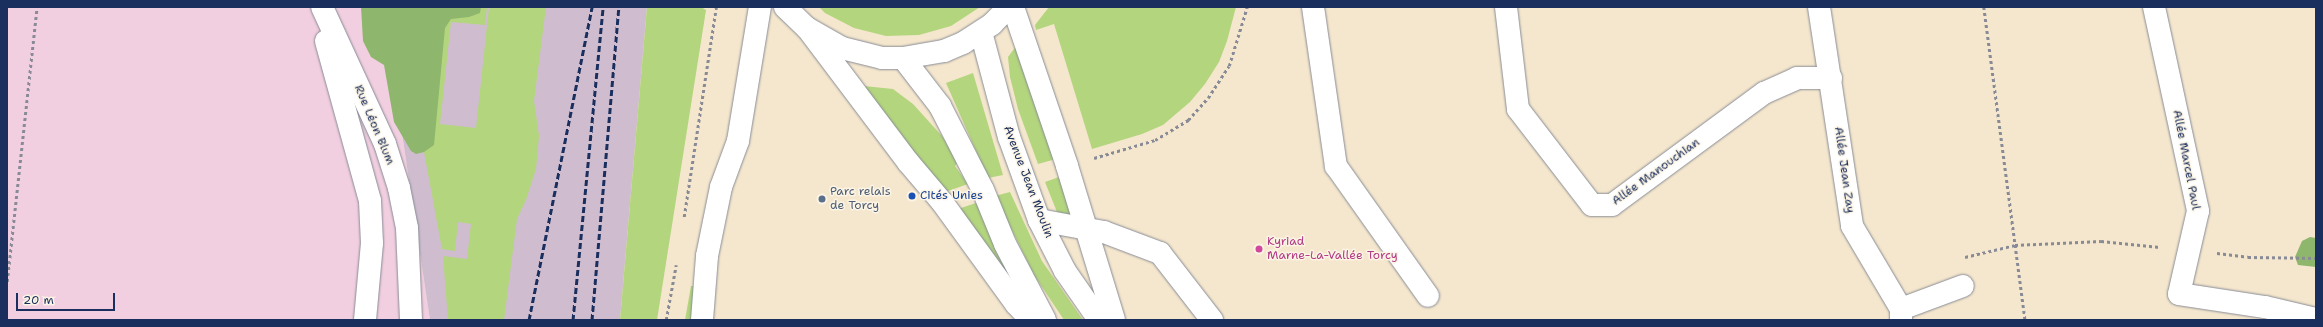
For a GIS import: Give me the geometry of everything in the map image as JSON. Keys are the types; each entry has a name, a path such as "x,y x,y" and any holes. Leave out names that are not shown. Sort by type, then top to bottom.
{"street":[{"path":"316,7 370,201 372,243 365,320"},
{"name":"Rue Léon Blum","path":"322,7 385,144 399,188 407,228 411,320"},
{"path":"702,320 707,256 721,187 738,141 760,7"},
{"path":"785,7 807,28 908,162 942,202 1016,304 1031,320"},
{"path":"807,28 842,48 882,58 903,58 944,51 981,32 1009,7"},
{"path":"1013,7 1087,230 1114,320"},
{"path":"1313,7 1336,166 1428,296"},
{"name":"Allée Manouchian","path":"1506,7 1518,109 1592,205 1612,206 1764,93 1798,78 1831,78"},
{"name":"Allée Jean Zay","path":"1819,7 1831,78 1852,226 1901,314"},
{"name":"Allée Marcel Paul","path":"2154,7 2198,211 2188,249 2180,294 2265,307 2316,319"},
{"name":"Avenue Jean Moulin","path":"981,32 1010,137 1039,220 1064,271 1099,320"},
{"path":"903,58 940,106 983,190 1005,244 1045,320"},
{"path":"1039,220 1104,232 1160,253 1212,320"},
{"path":"1901,314 1963,286"}],"path":[{"path":"7,282 37,7"},
{"path":"682,224 716,7"},
{"path":"1088,160 1155,140 1188,120 1208,98 1229,66 1247,7"},
{"path":"1984,7 2025,320"},
{"path":"1962,257 2015,245 2101,241 2188,249 2248,257 2316,258"},
{"path":"666,320 676,261"}],"shaded area":[{"path":"7,7 408,7 394,80 430,320 7,320"},
{"path":"408,7 647,7 620,320 430,320 394,80"}],"green space":[{"path":"361,7 481,7 480,13 469,17 451,19 445,28 434,145 424,152 416,154 411,151 394,122 384,65 371,57 363,41"},
{"path":"422,7 487,7 485,25 451,22 440,124 476,128 489,7 546,7 534,101 539,136 536,169 526,200 517,219 504,320 448,320 443,256 467,259 471,224 458,222 455,251 442,249 424,152"},
{"path":"647,7 701,7 706,10 657,320 620,320"},
{"path":"819,7 980,7 951,26 919,35 886,36 854,28 825,13"},
{"path":"1049,7 1236,7 1227,41 1219,62 1205,84 1190,102 1163,125 1142,134 1092,149 1054,24 1036,30 1035,25"},
{"path":"1020,41 1056,159 1038,164 1018,109 1010,77 1008,57"},
{"path":"973,73 1003,175 988,178 946,83"},
{"path":"864,86 893,89 913,104 942,136 958,162 955,166 968,184 945,192"},
{"path":"1062,176 1073,211 1070,215 1057,212 1045,182"},
{"path":"1010,192 1042,261 1083,320 1064,320 1034,275 995,196"},
{"path":"976,203 978,204 1009,275 958,209"},
{"path":"2310,237 2316,238 2316,267 2298,265 2295,257 2302,241"},
{"path":"691,286 694,286 694,320 685,320"}],"railway":[{"path":"529,320 592,7"},
{"path":"573,320 603,7"},
{"path":"592,320 619,7"}],"place":[{"name":"Cités Unies","path":"912,196"},
{"name":"Parc relais de Torcy","path":"822,199"},
{"name":"Kyriad Marne-La-Vallée Torcy","path":"1259,249"}]}
